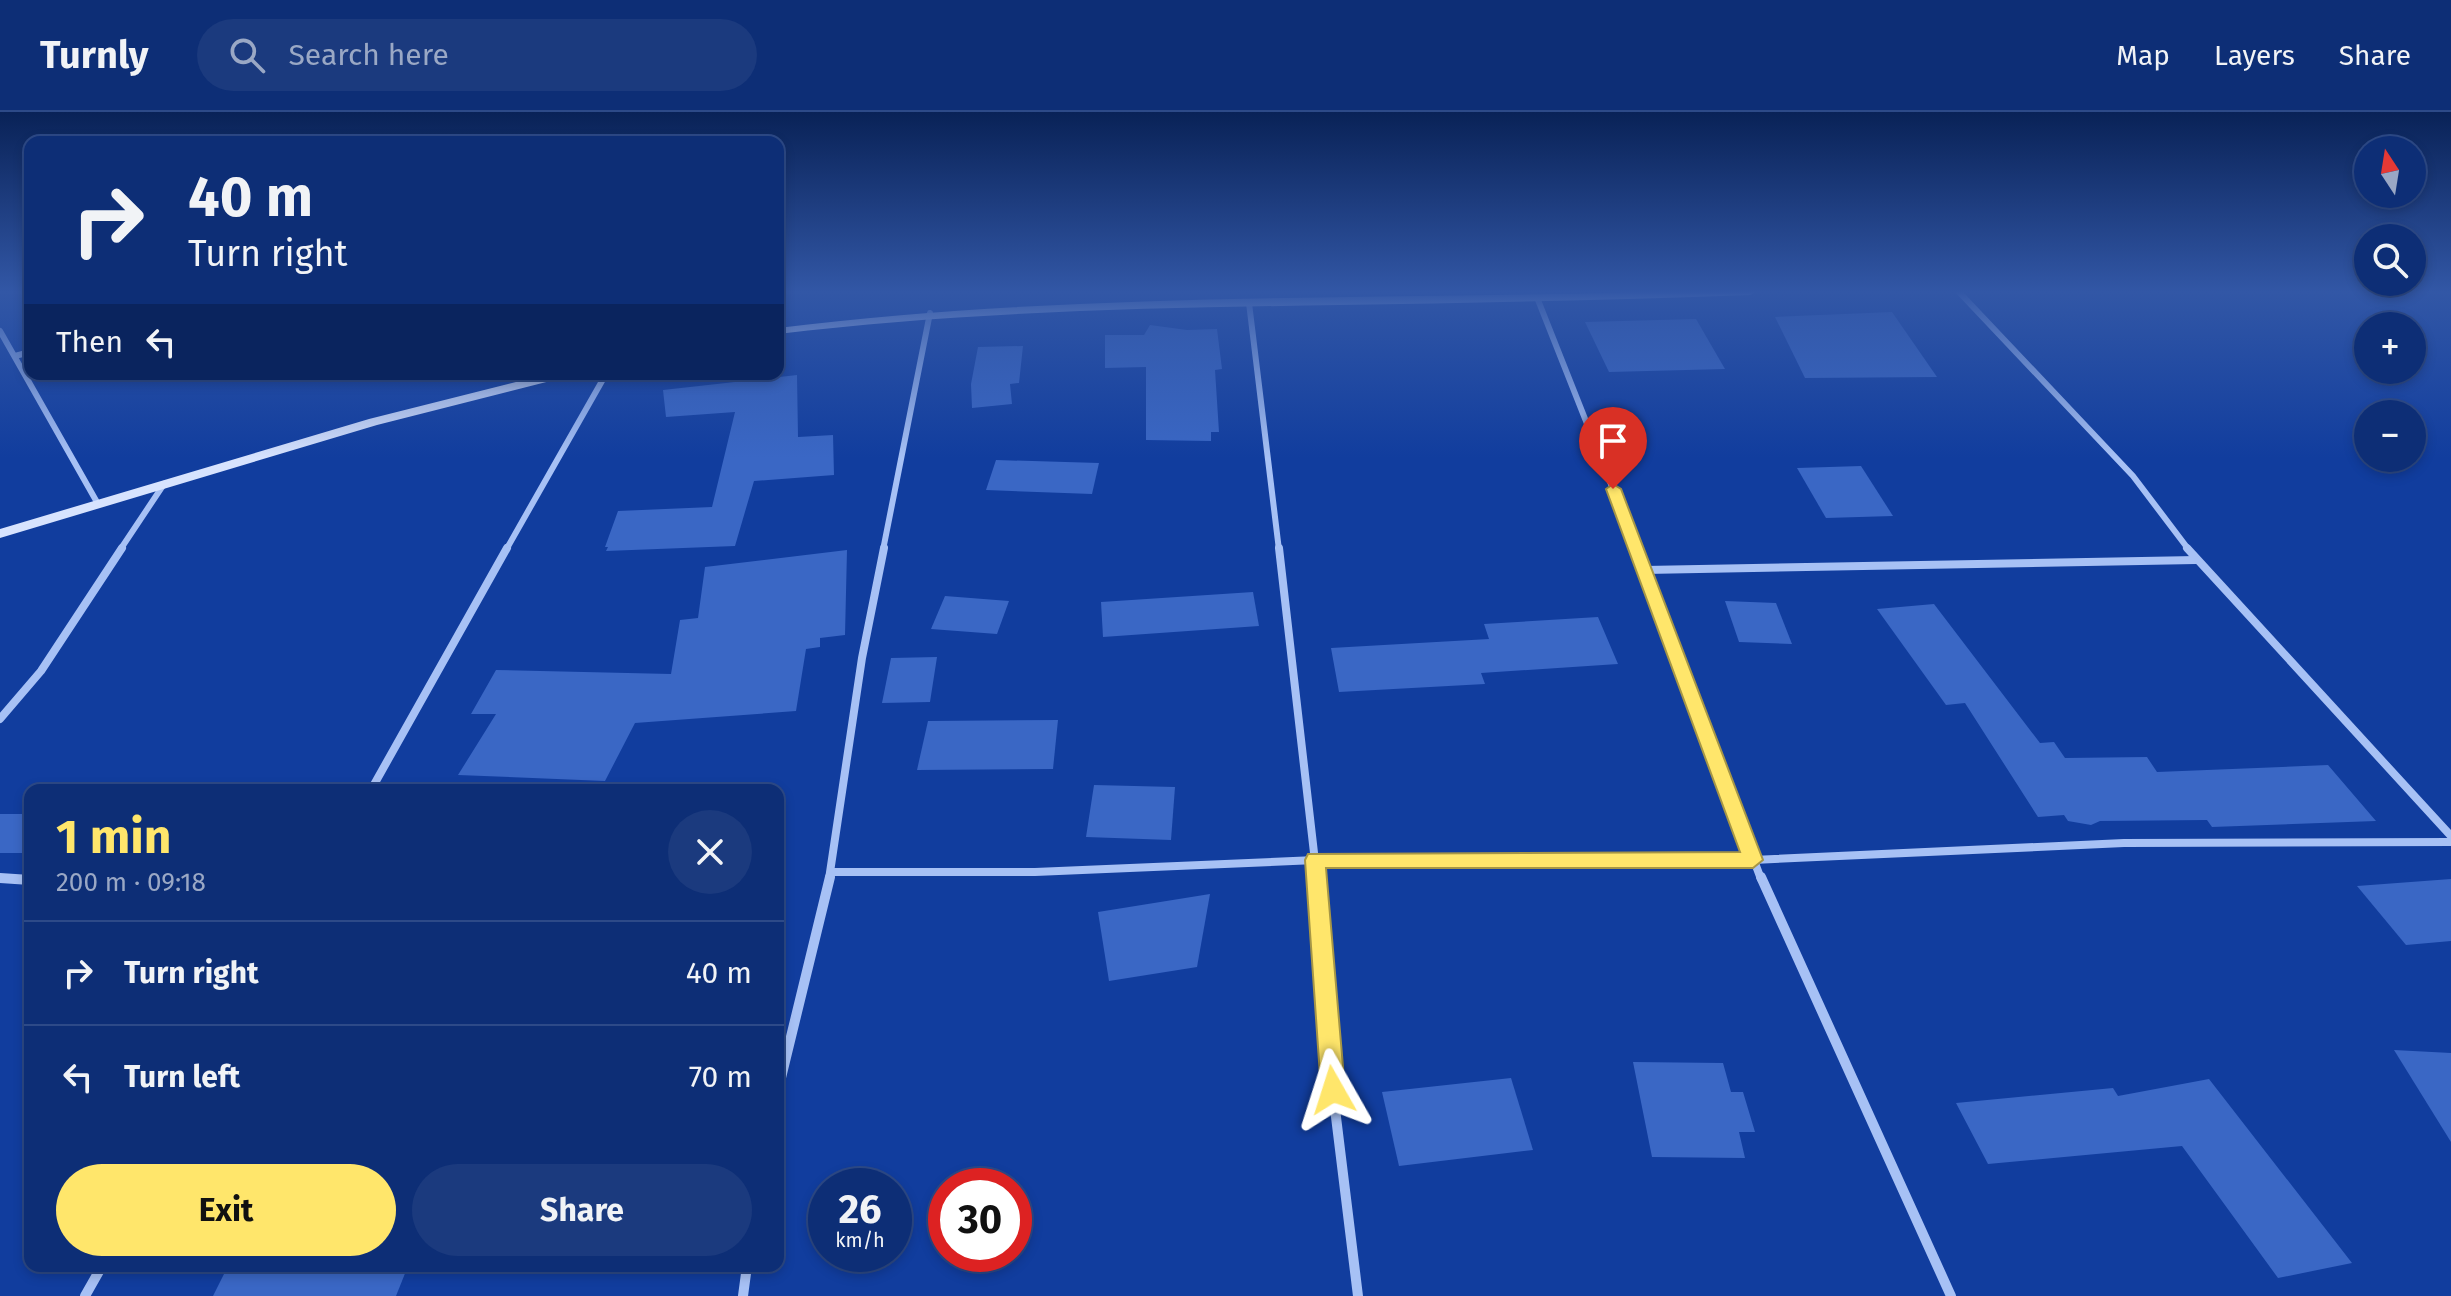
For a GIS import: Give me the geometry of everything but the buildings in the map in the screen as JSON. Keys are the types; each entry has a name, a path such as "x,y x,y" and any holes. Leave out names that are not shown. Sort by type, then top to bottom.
{"street":[{"path":"10,347 24,372"},
{"path":"784,1065 831,872 862,658 923,347"},
{"path":"1254,347 1316,860 1329,1060 1358,1296"},
{"path":"1557,347 1645,570 1753,860 1951,1296"},
{"path":"2011,347 2133,476 2196,560 2451,839"},
{"path":"15,356 24,354"},
{"path":"28,380 98,504"},
{"path":"0,534 373,422 538,380"},
{"path":"374,784 603,380"},
{"path":"0,719 41,671 164,484"},
{"path":"1645,570 2196,560"},
{"path":"831,872 1035,872 1316,860 1753,860 2124,843 2451,839"},
{"path":"0,878 24,880"},
{"path":"85,1296 99,1272"},
{"path":"743,1296 746,1272"}],"route":[{"path":"1333,1090 1316,860 1753,860 1613,489"}]}
